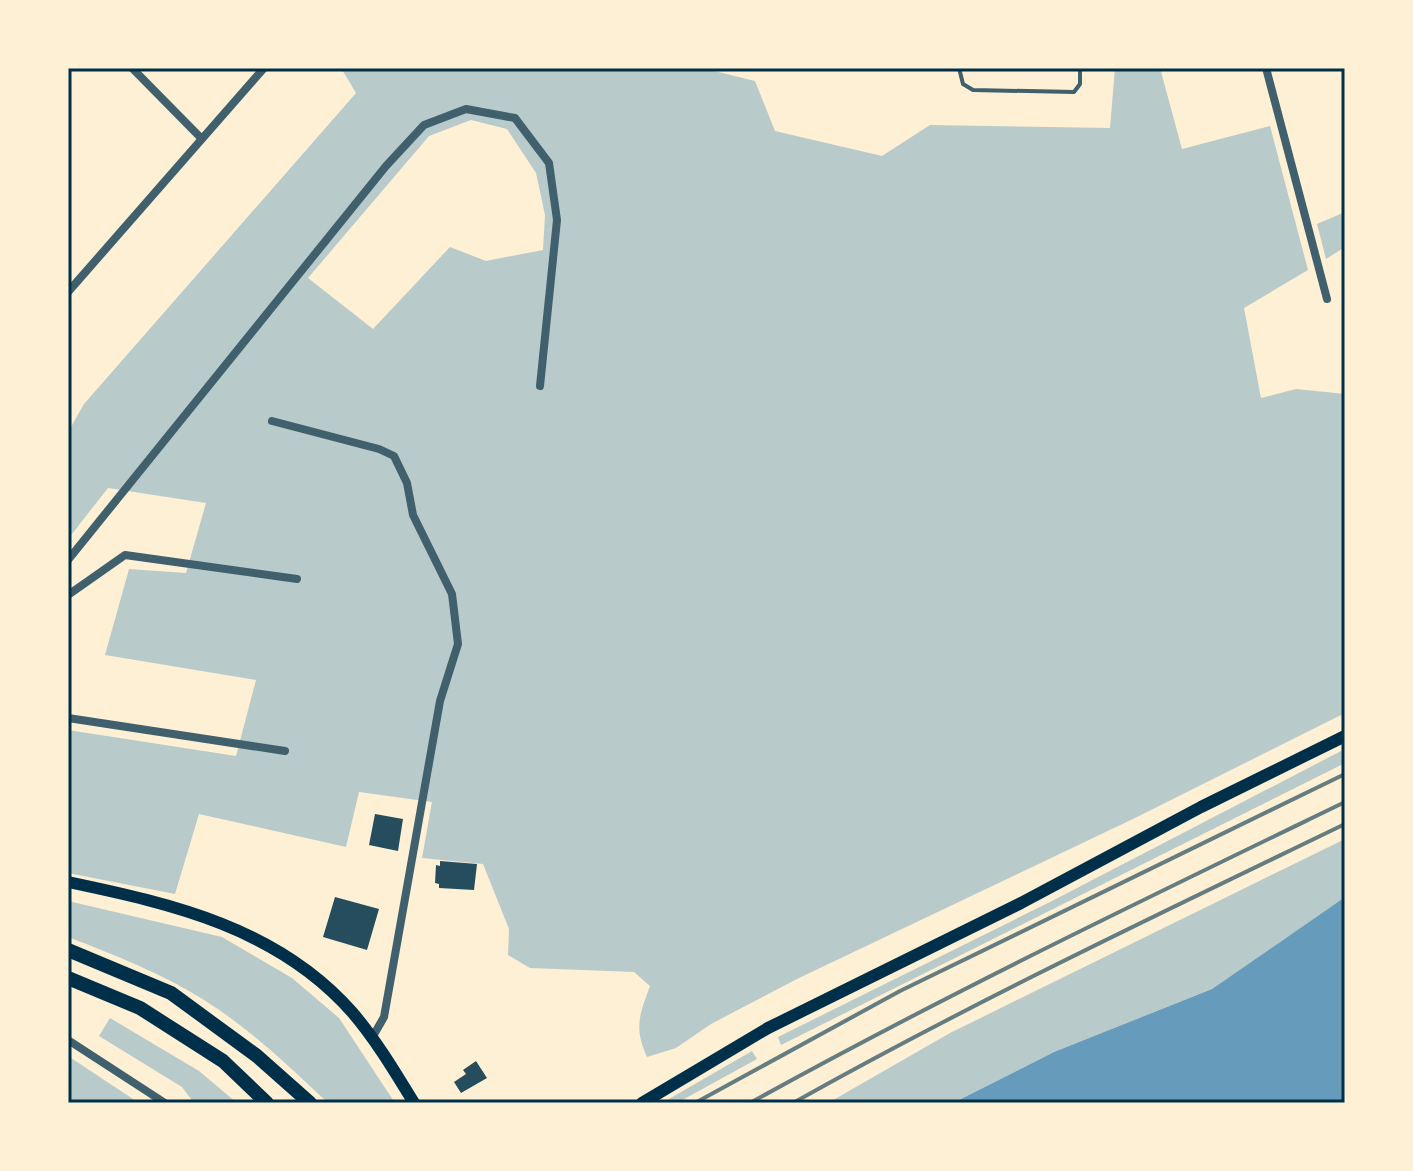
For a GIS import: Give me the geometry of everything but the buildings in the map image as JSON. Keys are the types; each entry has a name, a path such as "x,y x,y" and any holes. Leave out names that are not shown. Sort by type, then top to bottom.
{"main road":[{"path":"642,1103 768,1028 1021,903 1201,807 1345,736"},
{"path":"68,882 174,906 235,927 288,956 324,984 352,1012 414,1103"},
{"path":"68,950 171,993 257,1056 310,1103"},
{"path":"68,978 140,1008 223,1061 267,1103"}],"street":[{"path":"132,68 202,139"},
{"path":"68,292 264,68"},
{"path":"1266,68 1327,299"},
{"path":"68,560 386,166 424,125 466,109 515,118 549,163 557,220 540,386"},
{"path":"272,421 379,449 394,456 407,483 413,515 452,594 458,644 440,701 384,1017 372,1038"},
{"path":"68,595 125,555 297,579"},
{"path":"68,718 285,751"},
{"path":"68,1040 165,1103"}],"lane":[{"path":"959,68 963,84 973,90 1074,92 1080,84 1080,68"}],"shaded area":[{"path":"341,68 702,68 755,81 775,131 882,156 930,125 1110,128 1115,68 1160,68 1182,149 1270,126 1308,270 1244,308 1261,398 1296,389 1345,394 1345,713 1137,817 799,978 711,1024 676,1048 647,1057 639,1030 650,986 634,972 530,968 508,955 509,929 483,864 422,858 432,802 359,792 346,847 199,814 175,894 68,873 68,730 236,756 256,680 105,655 129,569 186,573 206,503 108,488 68,539 68,432 84,404 356,93","holes":["471,120 507,129 536,173 545,215 543,250 486,261 450,247 373,329 308,278 429,136"]},
{"path":"1345,212 1345,247 1326,259 1317,224"},
{"path":"1345,749 1345,763 781,1045 778,1037 1052,901"},
{"path":"1345,839 1345,897 1212,989 1054,1052 953,1103 828,1103 950,1033"},
{"path":"68,901 222,937 292,978 339,1018 395,1103 328,1103 253,1035 204,1000 154,973 68,937"},
{"path":"110,1018 199,1071 237,1103 194,1103 182,1087 99,1036"},
{"path":"752,1051 757,1059 677,1103 662,1103"},
{"path":"68,1056 139,1103 68,1103"}],"water":[{"path":"1345,897 1345,1103 953,1103 1054,1052 1212,989"}],"railway":[{"path":"695,1103 900,991 1345,774"},
{"path":"750,1103 971,986 1345,802"},
{"path":"793,1103 998,994 1345,824"}]}
